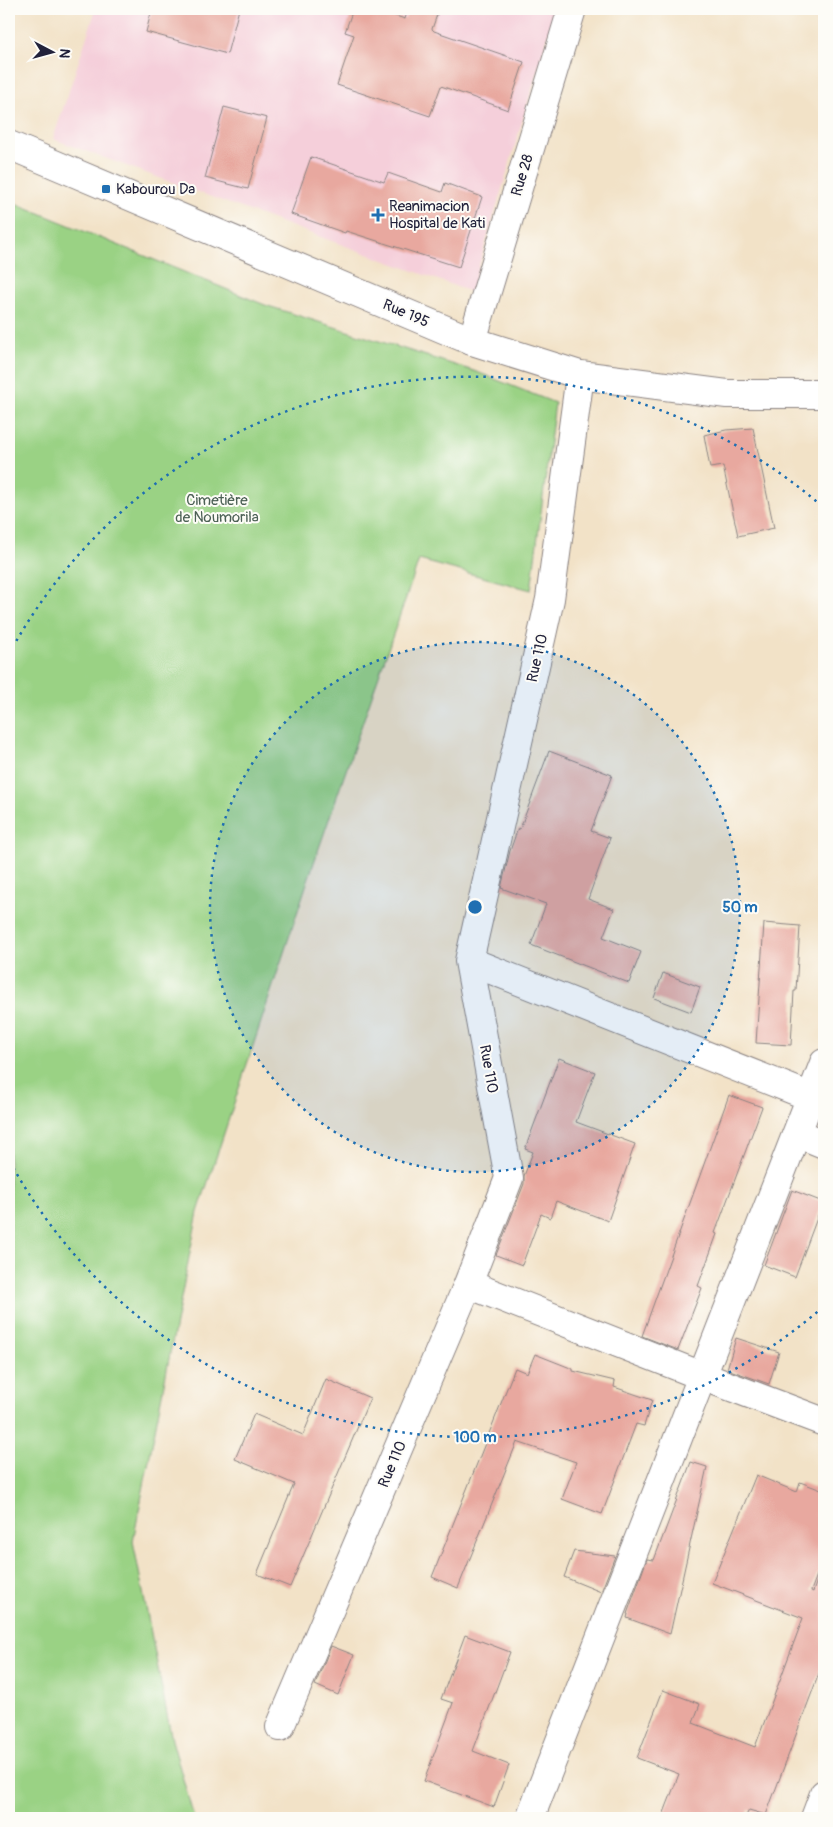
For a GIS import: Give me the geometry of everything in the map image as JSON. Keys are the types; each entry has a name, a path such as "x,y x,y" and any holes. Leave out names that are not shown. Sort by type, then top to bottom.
{"street":[{"name":"Rue 28","path":"472,341 572,9"},
{"name":"Rue 195","path":"9,145 472,341 580,375 727,394 824,394"},
{"name":"Rue 110","path":"280,1728 468,1284 509,1178 469,961 550,598 580,375"},
{"path":"469,961 811,1097"},
{"path":"530,1818 824,1063"},
{"path":"797,1133 824,1144"},
{"path":"468,1284 824,1422"},
{"path":"815,1818 824,1794"}],"shaded area":[{"name":"Reanimacion Hospital de Kati","path":"96,9 556,9 471,292 53,139"}],"green space":[{"name":"Cimetière de Noumorila","path":"10,201 265,305 477,372 555,403 531,590 419,560 309,877 198,1212 133,1541 172,1740 194,1818 9,1818"}],"building":[{"path":"152,9 239,9 227,54 146,32"},
{"path":"353,9 374,9 405,19 408,9 439,9 432,29 434,31 524,62 508,110 441,86 430,116 337,85 354,35 345,32"},
{"path":"224,107 267,118 248,189 205,178"},
{"path":"311,157 384,182 388,173 442,192 445,183 482,197 459,267 346,231 345,233 291,214"},
{"path":"753,428 774,528 738,536 723,466 710,468 704,435 726,430"},
{"path":"549,751 612,775 591,831 610,838 588,899 614,909 603,937 641,952 629,983 531,945 546,904 501,888 518,828 520,829"},
{"path":"764,923 800,926 791,1045 756,1043"},
{"path":"663,973 700,987 691,1012 654,998"},
{"path":"559,1058 595,1072 576,1122 635,1144 608,1221 556,1201 550,1218 541,1214 522,1265 496,1255 524,1184 524,1176 533,1152 525,1149"},
{"path":"729,1095 762,1107 715,1233 717,1234 698,1286 702,1288 678,1350 642,1336"},
{"path":"792,1190 823,1202 795,1277 764,1265"},
{"path":"736,1338 779,1352 769,1384 727,1369"},
{"path":"535,1354 573,1369 573,1371 615,1381 614,1387 652,1400 644,1426 636,1424 602,1514 562,1499 576,1462 517,1442 458,1588 432,1577 515,1368 527,1373"},
{"path":"326,1379 370,1398 290,1587 257,1574 294,1484 235,1459 254,1414 303,1435"},
{"path":"691,1462 707,1467 670,1634 627,1618 627,1614 647,1559 654,1560"},
{"path":"756,1475 797,1492 800,1482 824,1491 824,1556 811,1591 813,1592 821,1569 824,1570 824,1660 766,1815 749,1810 745,1818 662,1818 679,1774 637,1758 663,1690 700,1704 693,1723 755,1747 803,1618 712,1583"},
{"path":"574,1551 615,1556 601,1592 564,1577"},
{"path":"465,1635 510,1652 473,1751 509,1765 494,1807 424,1781 453,1703 441,1699"},
{"path":"331,1646 354,1655 338,1695 315,1685"}],"place":[{"name":"Kabourou Da","path":"106,189"},
{"name":"Reanimacion Hospital de Kati","path":"378,215"}]}
